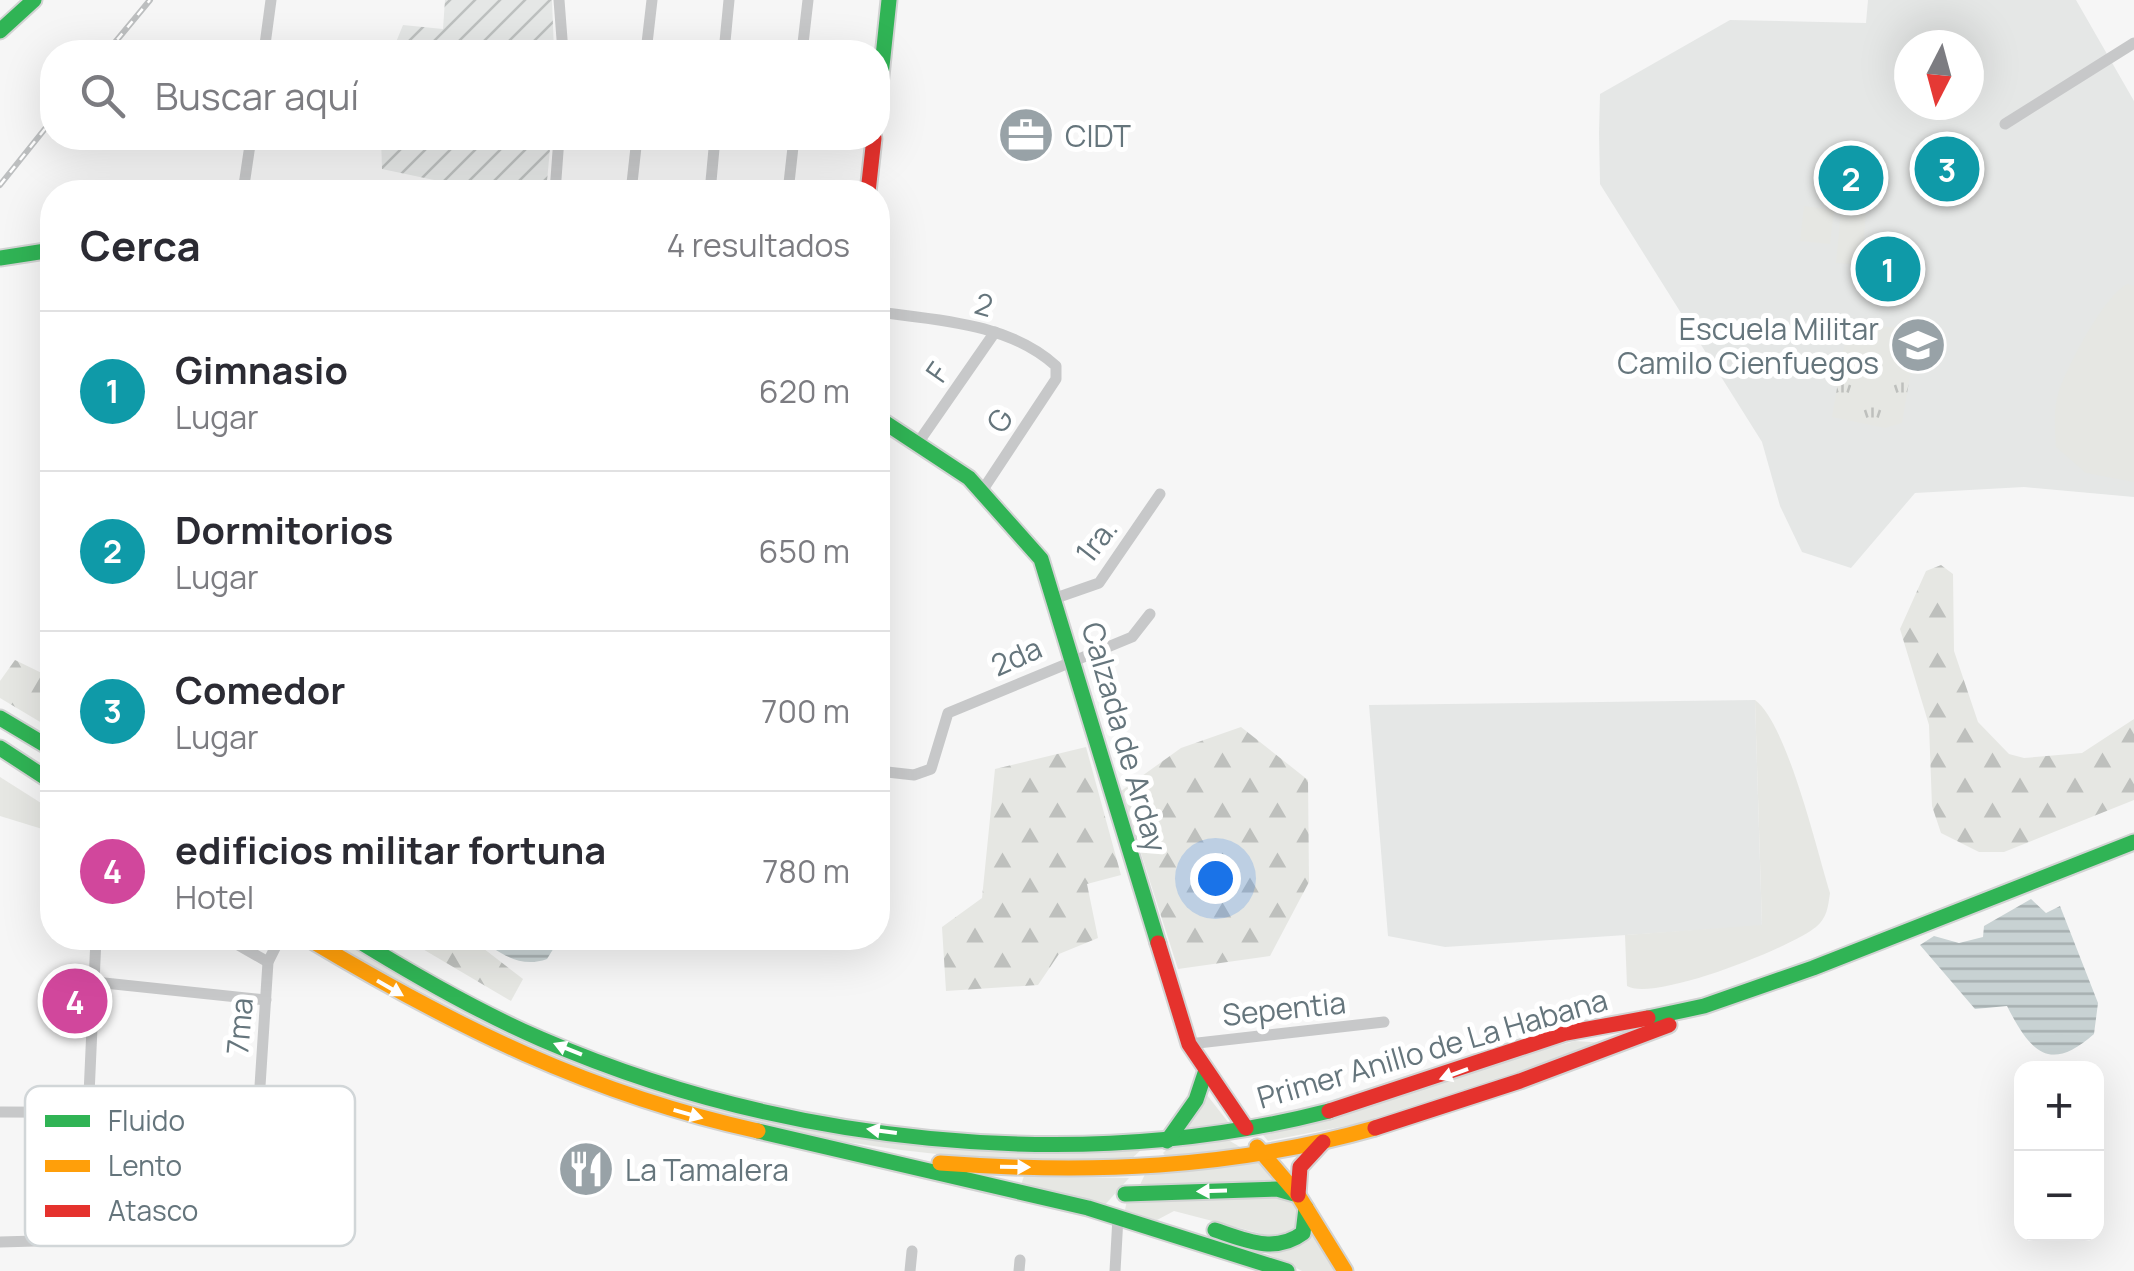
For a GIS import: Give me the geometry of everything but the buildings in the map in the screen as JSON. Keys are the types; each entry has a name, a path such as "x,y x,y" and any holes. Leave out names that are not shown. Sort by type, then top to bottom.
{"main road":[{"path":"0,31 34,0"},
{"path":"885,40 889,0"},
{"path":"869,180 873,150"},
{"path":"0,258 40,252"},
{"name":"Calzada de Arday","path":"890,424 920,440 984,488 1042,560 1189,1044 1263,1155 1302,1201 1346,1271"},
{"path":"0,718 40,742"},
{"path":"0,748 40,774"},
{"name":"Primer Anillo de La Habana","path":"883,1159 980,1166 1145,1167 1263,1155 1455,1104 1617,1046 1749,990 2134,842"},
{"path":"326,950 439,1016 564,1074 740,1129 883,1159 1205,1239 1287,1271"},
{"path":"376,950 516,1027 628,1070 747,1106 820,1122 980,1139 1204,1133 1229,1136 1263,1155"},
{"name":"Primer Anillo de La Habana","path":"1204,1133 1246,1128 1391,1095 1566,1034 1670,1015 1749,990"},
{"path":"1617,1046 1620,1023"},
{"path":"1118,1218 1126,1194 1196,1100 1205,1072"},
{"path":"1158,1227 1191,1224 1269,1246 1285,1245 1304,1233 1300,1167 1328,1138"},
{"path":"1126,1194 1277,1189 1302,1201"}],"street":[{"path":"266,40 271,0"},
{"path":"559,0 561,40"},
{"path":"647,40 652,0"},
{"path":"725,40 730,0"},
{"path":"803,40 808,0"},
{"path":"2005,124 2134,43"},
{"path":"246,180 249,150"},
{"path":"557,180 558,150"},
{"path":"632,180 636,150"},
{"path":"711,180 714,150"},
{"path":"789,180 793,150"},
{"name":"2","path":"890,314 963,323 995,332 1053,362 1056,379"},
{"name":"F","path":"920,440 995,332"},
{"name":"G","path":"984,488 1056,379"},
{"name":"1ra.","path":"1056,598 1099,583 1160,494"},
{"name":"2da","path":"890,772 914,775 930,769 948,713 1132,637 1150,614"},
{"path":"89,1086 96,950"},
{"path":"247,950 268,962"},
{"name":"7ma","path":"258,1086 268,962 274,950"},
{"path":"95,982 266,1000"},
{"name":"Sepentia","path":"1189,1044 1384,1022"},
{"path":"0,1112 25,1112"},
{"path":"1115,1271 1118,1218"},
{"path":"0,1242 25,1241"},
{"path":"910,1271 912,1251"}],"shaded area":[{"path":"445,0 552,0 554,40 397,40 403,25 443,29"},
{"name":"Escuela Militar Camilo Cienfuegos","path":"1868,0 2076,0 2134,101 2134,497 2024,487 1915,493 1851,568 1802,552 1780,506 1762,442 1600,184 1600,94 1730,20 1866,23"},
{"path":"381,150 550,150 547,180 434,180 382,169"},
{"path":"1755,700 1762,926 1445,947 1388,936 1369,705"},
{"path":"2031,899 2046,913 2060,906 2098,1003 2094,1034 2065,1053 2053,1055 2033,1045 2007,1006 1975,1009 1920,945 1934,936 1959,943 1983,937 1984,926"},
{"path":"496,950 553,950 547,959 537,962 511,958"}],"green space":[{"path":"1804,206 1834,210 1830,244 1800,241"},
{"path":"1841,212 1866,214 1861,265 1836,263"},
{"path":"2128,284 2134,286 2134,482 2086,473 2056,447 2055,426 2059,391 2079,349 2109,301"},
{"path":"1848,324 1918,329 1902,423 1885,428 1832,417"},
{"path":"1941,565 1953,574 1954,651 1978,722 2009,754 2024,758 2082,753 2134,719 2134,800 2004,852 1979,852 1941,833 1932,806 1929,725 1900,629 1926,571"},
{"path":"15,660 40,672 40,722 0,698 0,681"},
{"path":"1755,700 1778,734 1800,789 1830,893 1825,916 1802,936 1722,970 1664,986 1627,986 1625,935 1762,925"},
{"path":"1241,727 1308,780 1309,882 1270,956 1178,969 1121,791 1181,748"},
{"path":"1086,747 1121,875 1087,884 1098,938 1059,954 1038,985 946,991 942,927 982,898 995,769"},
{"path":"0,777 40,802 40,828 0,816"},
{"path":"342,950 361,950 464,1008 747,1113 1142,1149 1130,1160 981,1159 826,1139 683,1104 538,1053"},
{"path":"424,950 486,950 523,979 511,1001"},
{"path":"1575,1041 1606,1043 1356,1124 1268,1141 1258,1129"},
{"path":"1207,1095 1228,1122 1180,1129"},
{"path":"1210,1139 1230,1141 1240,1147 1167,1158 1163,1153 1172,1144"},
{"path":"1254,1158 1277,1181 1139,1187 1146,1172"},
{"path":"1024,1176 1129,1178 1103,1207 1021,1185"},
{"path":"1280,1194 1297,1207 1297,1227 1282,1239 1174,1211 1157,1220 1125,1210 1127,1200"},
{"path":"1313,1228 1340,1271 1302,1271 1254,1247"}],"railway":[{"path":"117,40 150,0"},
{"path":"0,185 40,135"}],"traffic: fast":[{"path":"0,31 34,0"},
{"path":"885,40 889,0"},
{"path":"0,258 40,252"},
{"path":"890,426 969,478 1041,559 1158,943"},
{"path":"0,718 40,742"},
{"path":"0,748 40,774"},
{"path":"1648,1018 1704,1006 1813,968 2134,842"},
{"path":"374,950 493,1017 633,1075 730,1103 829,1125 930,1138 1031,1144 1132,1142 1232,1131 1329,1111"},
{"path":"1167,1141 1196,1100 1205,1073"},
{"path":"758,1131 1088,1208 1287,1271"},
{"path":"1125,1194 1277,1189 1298,1195"},
{"path":"1215,1230 1260,1243 1282,1243 1303,1233 1306,1208"}],"traffic: slow":[{"path":"328,950 416,1000 525,1054 637,1098 758,1131"},
{"path":"940,1163 1050,1168 1159,1165 1267,1152 1375,1128"},
{"path":"1257,1147 1298,1195 1345,1271"}],"traffic: jam":[{"path":"869,180 873,150"},
{"path":"1158,943 1189,1044 1246,1128"},
{"path":"1329,1111 1566,1033 1648,1018"},
{"path":"1375,1128 1520,1081 1669,1025"},
{"path":"1298,1195 1300,1167 1323,1142"}],"place":[{"name":"CIDT","path":"1026,135"},
{"name":"Comedor","path":"1947,169"},
{"name":"Dormitorios","path":"1851,178"},
{"name":"Gimnasio","path":"1888,269"},
{"name":"Escuela Militar Camilo Cienfuegos","path":"1918,345"},
{"name":"edificios militar fortuna","path":"75,1001"},
{"name":"La Tamalera","path":"586,1169"}]}
